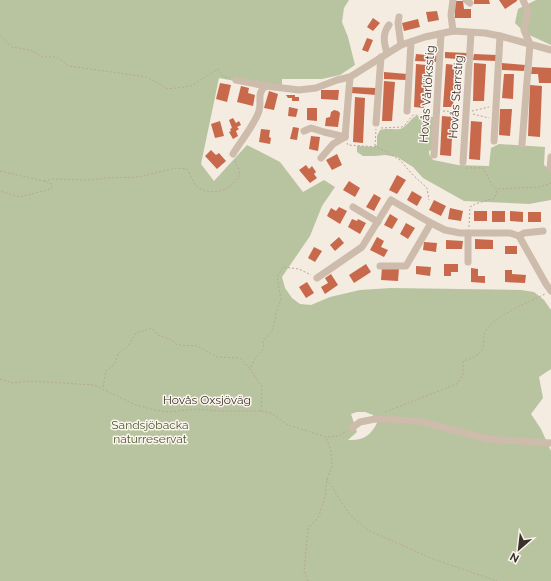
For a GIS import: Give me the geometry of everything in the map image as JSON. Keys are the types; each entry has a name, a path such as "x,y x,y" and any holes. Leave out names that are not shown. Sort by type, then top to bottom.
{"street":[{"path":"452,0 451,15 453,32"},
{"path":"522,144 530,44 524,30 528,8 523,0"},
{"path":"399,17 398,23 402,45"},
{"path":"376,123 384,55 384,32 389,25"},
{"path":"236,80 266,86 299,90 309,89 350,77 402,45 425,37 453,32 485,33 551,50"},
{"name":"Hovås Starrstig","path":"463,162 471,33"},
{"name":"Hovås Vårlöksstig","path":"434,155 441,34"},
{"path":"494,141 500,36"},
{"path":"407,112 411,42"},
{"path":"345,137 350,77"},
{"path":"233,154 259,111 261,90 266,86"},
{"path":"304,131 311,128 328,134 345,137"},
{"path":"321,158 333,144 345,137"},
{"path":"550,169 551,157"},
{"path":"317,278 362,247 391,200 431,223 451,232 510,233 519,236 551,291"},
{"path":"353,207 378,222"},
{"path":"380,266 406,266 431,223"},
{"path":"519,236 524,233 543,231"},
{"path":"468,233 468,262"},
{"path":"352,428 360,422 375,419 419,421 488,439 548,443"}],"path":[{"path":"0,36 12,48 30,50 43,57 57,57 69,66 147,77 168,89 191,86 218,69 223,76 236,80"},
{"path":"466,112 496,106"},
{"path":"375,146 376,127 402,127 406,125 413,115 436,117"},
{"path":"345,137 348,145 375,146 397,158 424,184 427,188 429,200"},
{"path":"44,181 53,179 90,180 138,177 176,168 187,170 191,174 193,181 200,189 210,192 221,191 231,186 239,176 239,170 233,154"},
{"path":"463,162 466,168 483,168 492,185 497,189 540,187 551,183"},
{"path":"0,171 52,184 51,190 20,197 0,191"},
{"path":"468,233 470,208 475,204 495,198 497,189"},
{"path":"250,369 255,358 264,348 263,342 273,329 276,313 281,299 277,277 283,267 299,269 317,278"},
{"path":"375,419 388,411 456,384 463,374 463,361 473,358 482,349 485,332 495,321 525,303 551,291"},
{"path":"102,388 106,371 115,364 118,354 128,346 136,333 152,328 158,335 170,339 177,345 197,346 217,357 240,358 250,369 262,387 261,411"},
{"name":"Hovås Oxsjöväg","path":"0,379 14,383 30,381 94,385 136,405 168,412 196,409 221,411 261,411 271,413 288,425 326,437"},
{"path":"308,581 304,570 308,529 319,516 325,496 327,479 332,466 331,451 326,437 339,436 352,428"},
{"path":"327,479 350,514 368,530 433,559 497,581"}],"green space":[{"name":"Sandsjöbacka naturreservat","path":"0,0 349,0 344,8 342,22 348,37 355,65 340,75 322,79 282,79 282,90 219,78 201,164 214,181 247,145 280,162 303,192 324,180 335,187 322,206 310,236 282,277 285,288 292,298 300,304 311,305 330,297 360,290 391,288 521,290 534,292 544,300 551,310 551,369 539,377 543,398 531,414 541,429 551,451 551,581 0,581","holes":["365,412 373,415 377,423 374,428 366,437 358,440 348,440 357,432 351,414"]},
{"path":"536,0 551,0 551,45 525,33 515,23 518,9"},
{"path":"416,116 435,117 433,149 429,151 429,154 433,160 458,165 489,166 491,148 499,144 545,147 544,165 551,170 551,200 529,204 464,201 423,178 413,167 397,157 385,155 363,156 357,152 357,146 374,147 377,145 377,136 380,130 400,129 405,127"}],"building":[{"path":"474,0 489,0 490,4 474,4"},
{"path":"499,0 517,0 517,1 505,9"},
{"path":"455,1 463,1 464,9 471,9 471,18 455,18"},
{"path":"437,11 439,20 428,22 426,12"},
{"path":"373,18 380,23 373,31 367,27"},
{"path":"418,19 420,27 404,31 402,23"},
{"path":"367,38 373,40 368,52 362,50"},
{"path":"445,52 467,53 467,60 445,58"},
{"path":"416,54 438,56 437,62 415,61"},
{"path":"474,54 497,55 496,61 473,60"},
{"path":"474,63 486,64 484,101 473,101"},
{"path":"502,63 525,65 524,71 502,70"},
{"path":"416,64 426,65 424,108 414,107"},
{"path":"446,64 456,65 453,107 443,107"},
{"path":"532,67 551,68 551,83 539,83 538,74 531,74"},
{"path":"384,72 407,74 406,80 384,79"},
{"path":"504,74 514,74 513,99 502,98"},
{"path":"384,81 395,82 392,121 382,121"},
{"path":"220,83 231,85 227,102 216,99"},
{"path":"530,85 542,86 540,137 528,136"},
{"path":"241,86 249,88 248,93 255,95 253,106 237,102"},
{"path":"351,87 376,88 376,95 351,93"},
{"path":"321,90 339,90 338,100 321,99"},
{"path":"269,91 278,94 274,110 264,108"},
{"path":"286,95 295,95 295,97 299,97 299,101 292,101 292,98 288,98"},
{"path":"355,97 365,98 363,143 353,142"},
{"path":"289,107 298,109 296,117 288,116"},
{"path":"307,108 317,108 317,121 307,120"},
{"path":"500,109 512,109 510,136 499,135"},
{"path":"334,110 340,113 338,127 325,126 326,118 330,117 331,112"},
{"path":"442,116 453,117 451,156 440,155"},
{"path":"233,118 236,123 239,121 241,125 237,127 239,129 236,131 238,136 233,139 229,132 232,128 229,120"},
{"path":"220,121 224,136 215,138 211,124"},
{"path":"471,121 482,122 480,160 469,159"},
{"path":"293,127 299,128 297,140 290,139"},
{"path":"261,129 270,130 270,144 259,142"},
{"path":"311,136 320,137 318,151 309,149"},
{"path":"211,150 216,155 219,153 226,161 217,169 205,156"},
{"path":"337,154 342,165 332,170 326,160"},
{"path":"306,165 309,169 312,166 316,172 314,174 317,178 310,183 299,170"},
{"path":"397,175 406,180 397,194 389,190"},
{"path":"349,181 360,188 355,197 343,190"},
{"path":"412,191 422,197 417,206 407,200"},
{"path":"374,194 381,198 374,211 366,207"},
{"path":"434,200 446,206 441,216 429,210"},
{"path":"339,207 347,211 340,224 327,216 331,208 336,211"},
{"path":"450,208 463,211 461,221 448,219"},
{"path":"474,211 487,211 487,221 474,221"},
{"path":"492,211 505,211 505,222 492,222"},
{"path":"510,211 523,212 523,222 510,221"},
{"path":"528,212 541,212 541,222 528,222"},
{"path":"390,214 398,219 392,229 384,225"},
{"path":"352,219 357,221 358,219 366,223 360,234 348,227"},
{"path":"406,223 415,228 408,239 400,234"},
{"path":"339,237 344,243 335,251 330,245"},
{"path":"377,237 384,241 381,247 388,250 384,257 370,250"},
{"path":"475,239 493,240 493,249 475,249"},
{"path":"446,240 463,241 462,249 446,249"},
{"path":"424,242 437,243 436,252 423,250"},
{"path":"505,246 517,246 517,254 505,254"},
{"path":"314,247 322,251 315,262 308,258"},
{"path":"366,264 371,272 354,283 349,275"},
{"path":"444,264 458,264 458,272 451,272 451,276 444,276"},
{"path":"416,266 431,267 430,276 416,274"},
{"path":"382,267 399,268 398,281 381,280"},
{"path":"471,268 478,269 478,276 485,276 485,283 471,282"},
{"path":"505,270 512,270 512,274 526,275 525,283 505,282"},
{"path":"331,274 338,285 325,294 321,287 328,283 325,278"},
{"path":"307,282 314,293 306,298 299,287"}]}
